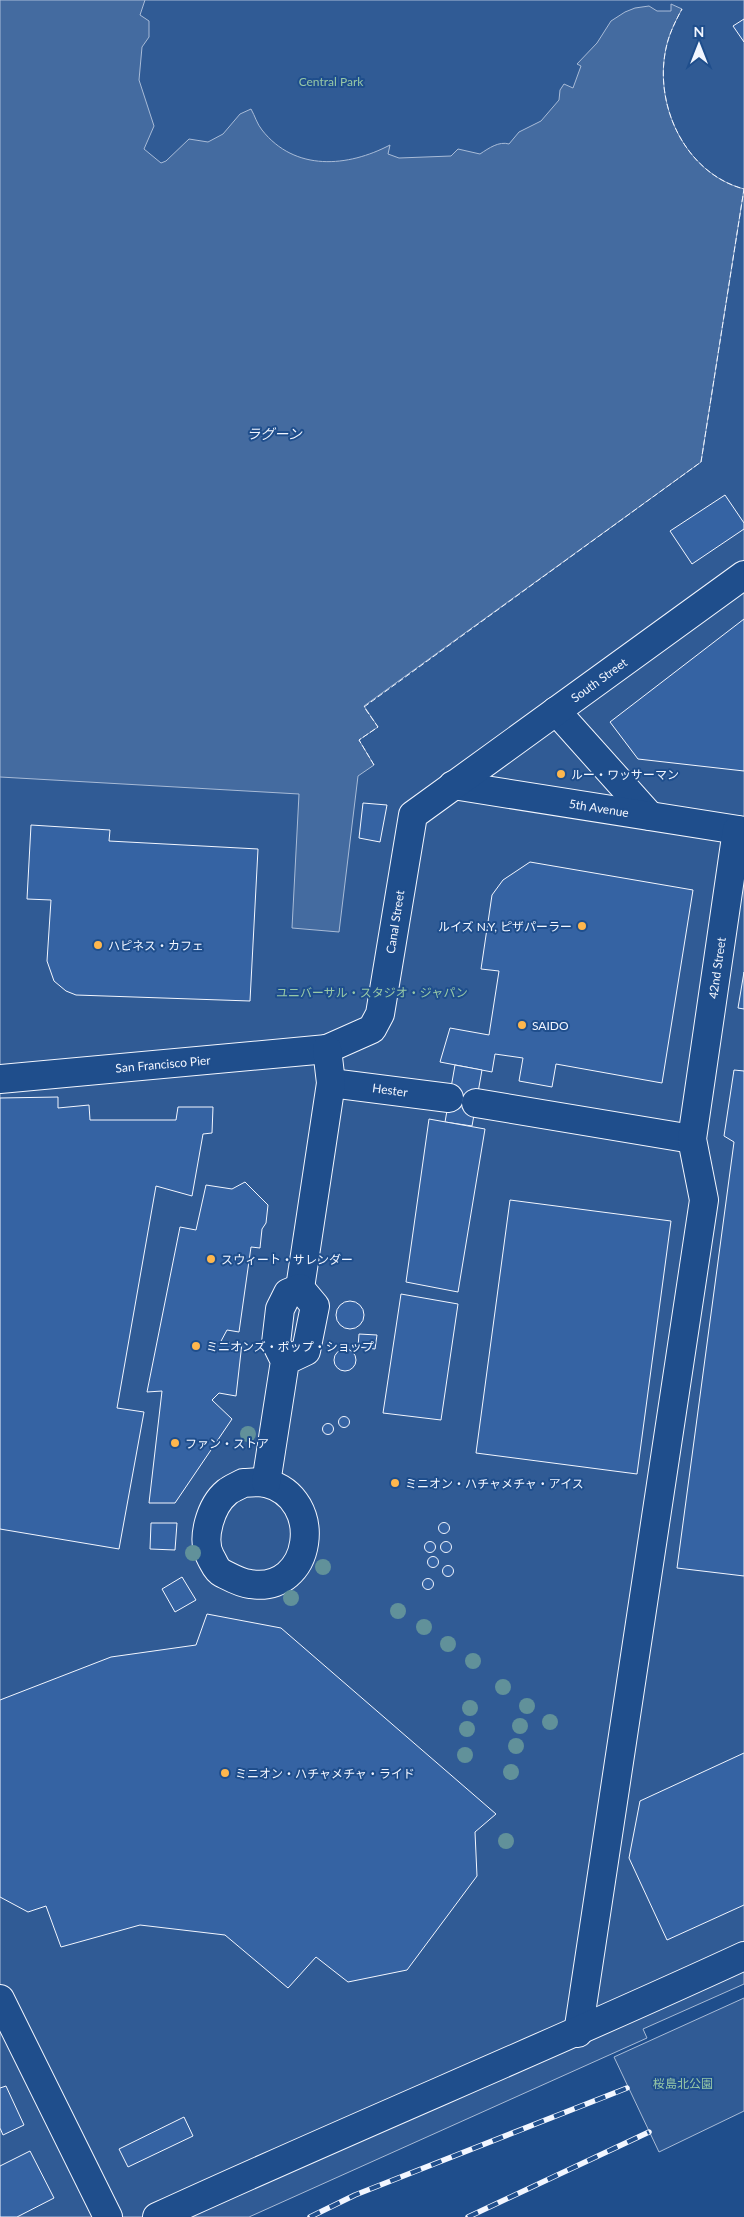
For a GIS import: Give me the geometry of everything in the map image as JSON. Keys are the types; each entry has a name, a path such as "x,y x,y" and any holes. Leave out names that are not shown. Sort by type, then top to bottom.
{"street":[{"name":"South Street","path":"453,785 744,575"},
{"path":"556,711 650,816"},
{"name":"5th Avenue","path":"453,785 740,831"},
{"name":"Canal Street","path":"327,1049 372,1029 380,1014 413,815 453,785"},
{"name":"42nd Street","path":"578,2033 704,1200 692,1139 740,831"},
{"path":"266,1482 285,1361 276,1342 280,1309 288,1293 300,1288 331,1082 327,1049"},
{"name":"San Francisco Pier","path":"0,1079 327,1049"},
{"name":"Hester","path":"331,1082 449,1098"},
{"path":"482,1104 692,1139"},
{"path":"157,2217 301,2151 578,2033 744,1956"},
{"path":"0,1999 108,2217"}],"shaded area":[{"name":"ユニバーサル・スタジオ・ジャパン","path":"0,0 744,0 744,1984 643,2029 647,2038 249,2217 0,2217"},
{"name":"桜島北公園","path":"744,1998 744,2111 659,2152 614,2057"}],"water":[{"name":"ラグーン","path":"0,0 145,0 140,15 149,21 149,37 142,47 139,80 154,126 144,149 161,163 166,161 189,139 208,142 223,134 240,114 251,109 260,128 275,144 290,153 306,159 323,162 340,161 357,158 390,145 388,154 399,158 451,156 458,149 480,154 498,144 509,144 519,132 541,121 559,100 560,90 564,84 573,88 581,66 577,64 597,43 611,21 635,8 649,6 657,11 671,11 671,4 682,9 668,40 664,66 664,89 669,111 677,132 689,151 705,168 723,181 744,189 701,462 364,706 378,727 359,740 374,765 358,776 339,932 292,928 299,794 0,777"}],"building":[{"path":"744,19 744,42 733,26"},
{"path":"725,495 744,523 744,529 692,564 670,531"},
{"path":"744,619 744,771 638,759 610,722"},
{"path":"363,803 387,805 380,842 359,838"},
{"path":"31,825 110,830 109,841 258,849 250,1001 76,995 66,991 54,981 47,961 51,900 27,899"},
{"path":"530,862 693,890 662,1083 556,1064 552,1087 519,1081 523,1058 495,1054 492,1072 440,1062 450,1028 489,1035 499,971 481,969 492,895 503,880"},
{"path":"744,972 744,1009 738,1008"},
{"path":"455,1065 482,1070 472,1126 445,1122"},
{"path":"734,1070 744,1071 744,1576 677,1568 734,1142 724,1136"},
{"path":"58,1097 58,1108 89,1105 90,1120 176,1120 178,1107 213,1107 212,1133 203,1134 192,1196 156,1186 117,1408 144,1412 119,1549 0,1529 0,1098"},
{"path":"429,1119 485,1129 458,1292 406,1282"},
{"path":"245,1182 268,1205 266,1223 262,1229 260,1248 251,1247 239,1332 227,1330 220,1343 242,1343 236,1396 219,1393 212,1400 232,1419 175,1503 149,1503 162,1391 147,1392 180,1227 196,1230 206,1185 232,1189"},
{"path":"510,1200 671,1221 637,1474 476,1453"},
{"path":"401,1294 458,1304 441,1420 383,1413"},
{"path":"350,1301 360,1305 364,1315 360,1325 350,1329 340,1325 336,1315 340,1305"},
{"path":"359,1334 377,1335 375,1349 358,1347"},
{"path":"345,1349 353,1352 356,1360 353,1368 345,1371 337,1368 334,1360 337,1352"},
{"path":"344,1416 350,1422 344,1428 338,1422"},
{"path":"328,1423 334,1429 328,1435 322,1429"},
{"path":"444,1522 450,1528 444,1534 438,1528"},
{"path":"151,1523 177,1523 175,1550 150,1549"},
{"path":"430,1541 436,1547 430,1553 424,1547"},
{"path":"446,1541 452,1547 446,1553 440,1547"},
{"path":"433,1556 439,1562 433,1568 427,1562"},
{"path":"448,1565 454,1571 448,1577 442,1571"},
{"path":"182,1577 196,1600 175,1612 162,1589"},
{"path":"428,1578 434,1584 428,1590 422,1584"},
{"path":"207,1614 281,1628 496,1814 475,1832 477,1876 407,1970 348,1982 316,1957 288,1988 225,1935 140,1925 61,1947 46,1906 28,1912 0,1897 0,1700 111,1657 196,1645"},
{"path":"744,1753 744,1905 667,1940 629,1858 640,1801"},
{"path":"6,2086 24,2125 3,2135 0,2128 0,2088"},
{"path":"184,2117 193,2136 128,2167 119,2149"},
{"path":"30,2151 54,2198 17,2217 0,2217 0,2166"}],"railway":[{"path":"310,2217 355,2195 627,2088"},
{"path":"468,2217 649,2132"}],"fence":[{"path":"374,765 359,740 378,727 364,707 701,462 744,189 723,181 705,168 689,151 677,132 669,111 664,89 664,66 668,40 682,9"}],"place":[{"name":"ルー・ワッサーマン","path":"561,774"},
{"name":"ルイズ N.Y, ピザパーラー","path":"582,926"},
{"name":"ハピネス・カフェ","path":"98,945"},
{"name":"SAIDO","path":"522,1025"},
{"name":"スウィート・サレンダー","path":"211,1259"},
{"name":"ミニオンズ・ポップ・ショップ","path":"196,1346"},
{"name":"ファン・ストア","path":"175,1443"},
{"name":"ミニオン・ハチャメチャ・アイス","path":"395,1483"},
{"name":"ミニオン・ハチャメチャ・ライド","path":"225,1773"}],"park label":[{"name":"Central Park","path":"331,81"}]}
